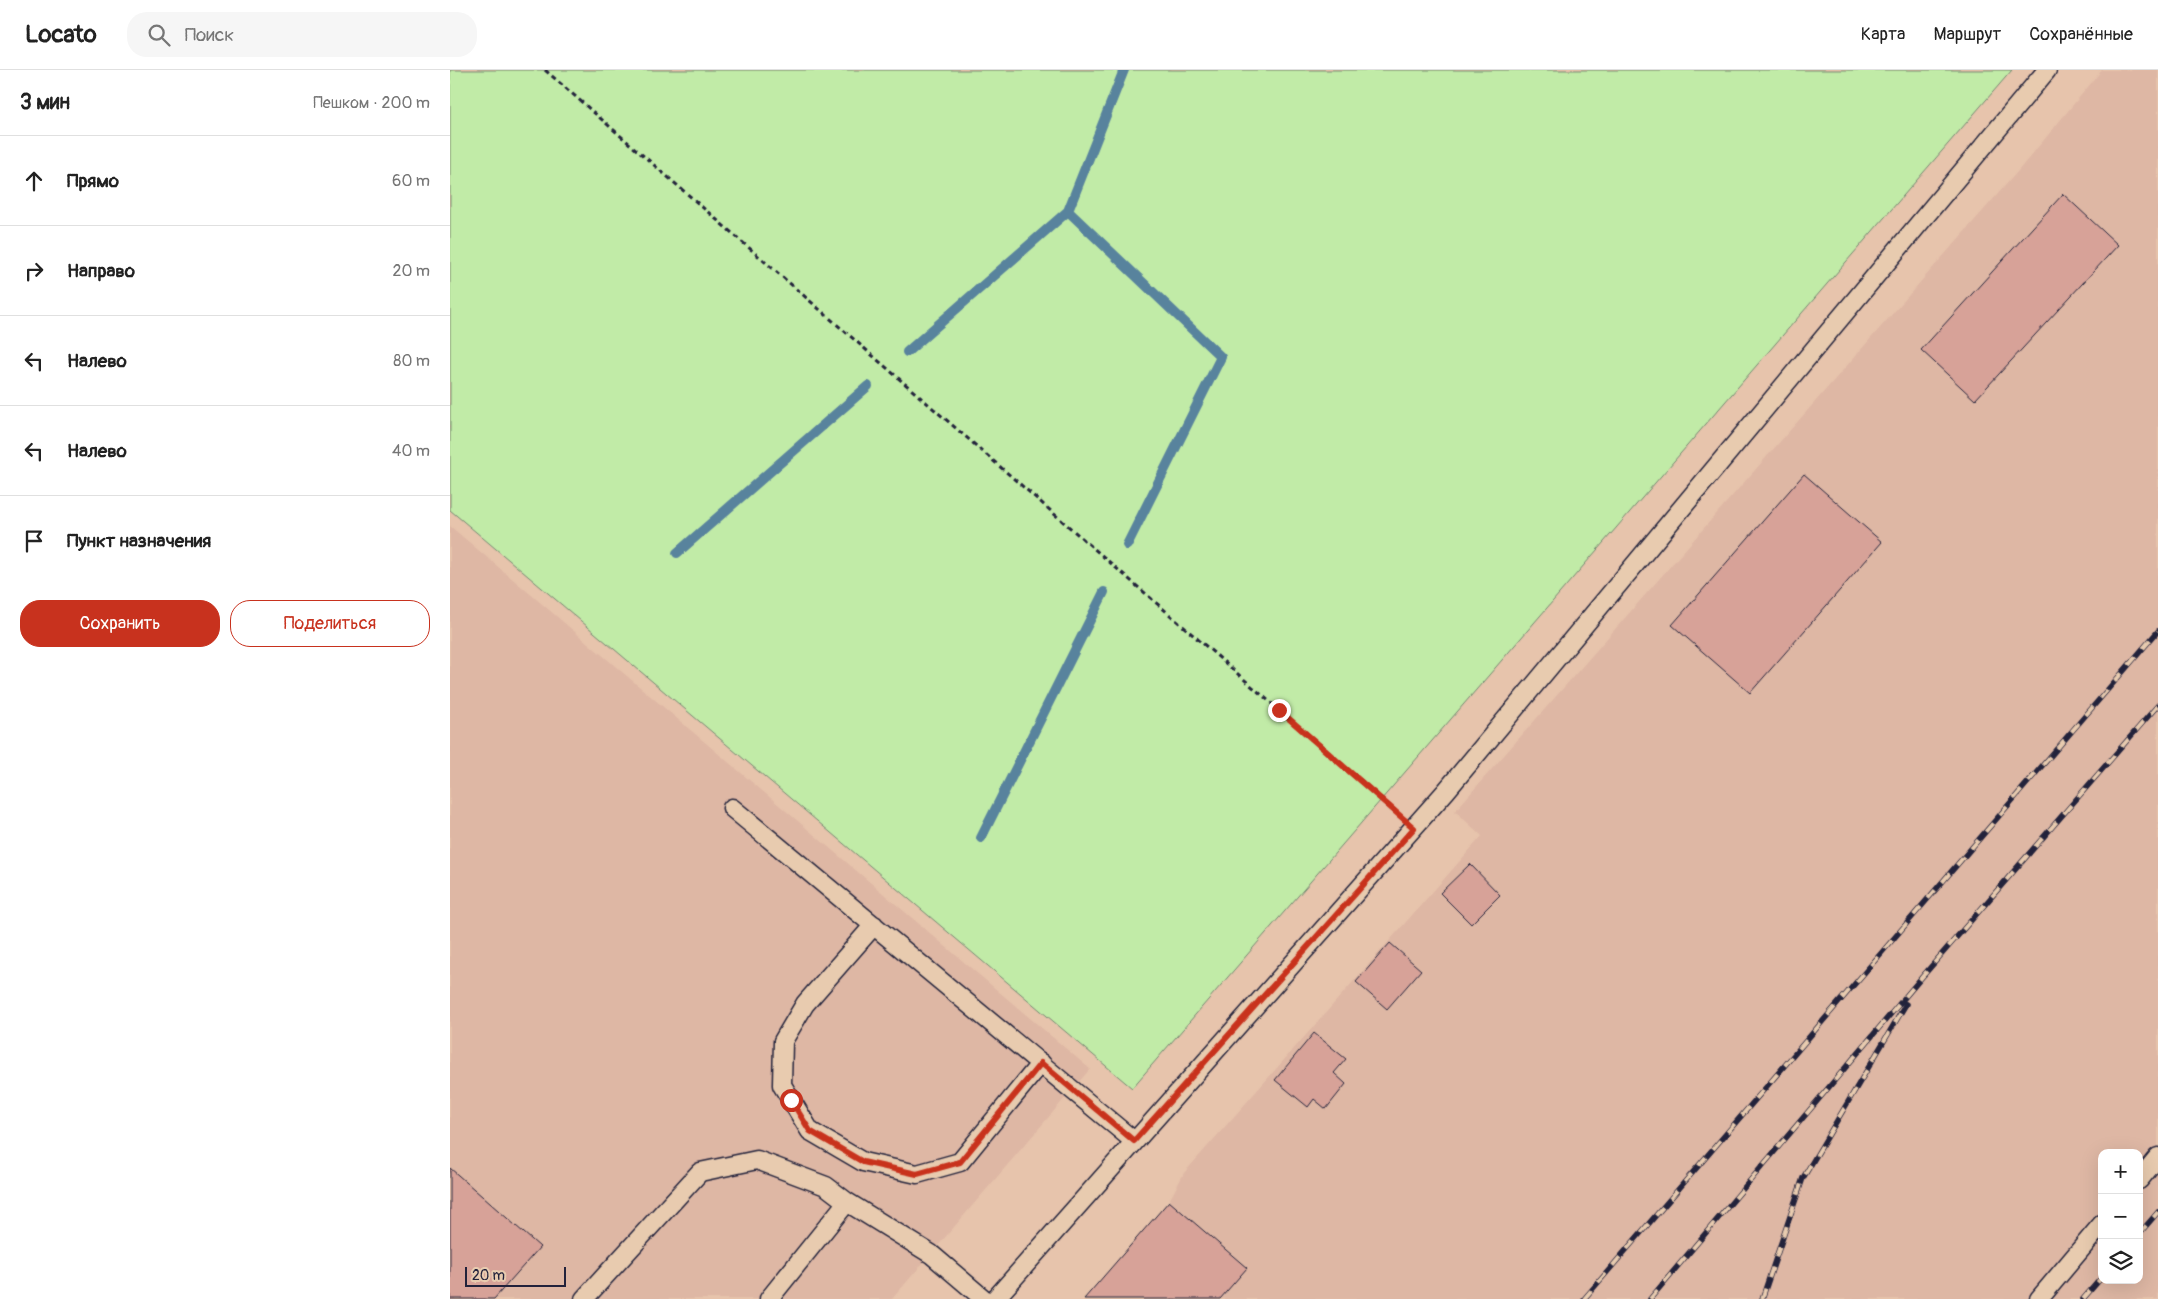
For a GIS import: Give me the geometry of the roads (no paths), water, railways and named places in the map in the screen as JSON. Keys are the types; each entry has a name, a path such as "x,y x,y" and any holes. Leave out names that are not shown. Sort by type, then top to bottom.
{"lane":[{"path":"995,1299 1459,776 2047,70"},
{"path":"732,808 1134,1141"},
{"path":"874,925 805,1004 783,1041 782,1085 810,1131 863,1162 917,1174 960,1162 1041,1063"},
{"path":"2143,1175 2158,1157"},
{"path":"584,1299 700,1172 757,1160 826,1186 847,1202 931,1254 984,1299"},
{"path":"769,1299 847,1202"},
{"path":"2039,1299 2098,1229"}],"waterway":[{"path":"1068,211 1124,70"},
{"path":"907,352 1068,211 1221,357 1127,545"},
{"path":"677,553 868,386"},
{"path":"981,838 1104,592"}],"railway":[{"path":"1584,1299 2158,631"},
{"path":"1650,1299 1922,977 2158,705"},
{"path":"1762,1299 1803,1178 1906,1004"},
{"path":"2143,1229 2158,1212"},
{"path":"2083,1299 2098,1282"}]}
